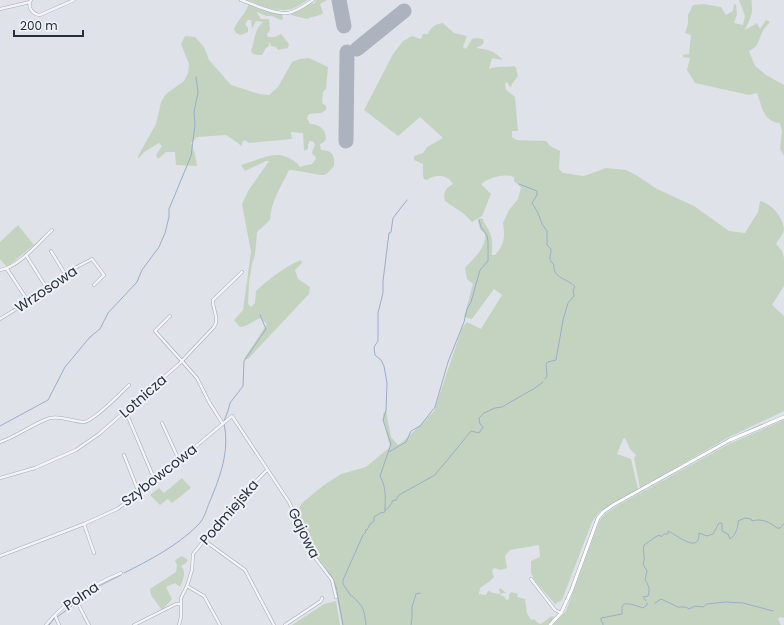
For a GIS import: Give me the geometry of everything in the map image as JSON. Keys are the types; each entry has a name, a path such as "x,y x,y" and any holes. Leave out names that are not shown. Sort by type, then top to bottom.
{"main road":[{"path":"550,625 561,613 572,589 595,524 603,512 730,440 784,417"}],"street":[{"path":"0,9 30,1 30,7 33,13 42,15 74,0"},
{"path":"241,0 272,11 285,13 300,8 312,0"},
{"path":"0,270 7,269 26,255 52,230"},
{"path":"51,251 65,274"},
{"path":"26,255 46,287"},
{"name":"Wrzosowa","path":"0,319 28,301 73,268 92,259 104,275 94,285"},
{"path":"7,269 28,301"},
{"name":"Lotnicza","path":"0,478 35,468 76,450 126,412 181,362 216,324 217,320 212,304 213,300 242,272"},
{"path":"170,316 155,331 181,362 197,378 209,402 223,424 232,416 267,470"},
{"path":"0,442 14,437 36,424 54,417 81,422 88,421 105,408 129,385"},
{"path":"126,412 155,481"},
{"path":"162,423 179,460"},
{"name":"Szybowcowa","path":"0,556 84,524 117,508 155,481 223,424"},
{"path":"124,455 139,493"},
{"name":"Podmiejska","path":"179,625 181,617 182,594 188,586 193,563 193,554 235,503 267,470"},
{"name":"Gajowa","path":"267,470 291,505 316,559 332,580 336,597"},
{"path":"84,524 94,553"},
{"path":"205,541 245,570 274,625"},
{"name":"Polna","path":"46,625 54,615 85,590 122,573"},
{"path":"531,579 555,610 561,613"},
{"path":"188,586 204,596 220,625"},
{"path":"75,598 89,625"},
{"path":"284,625 321,601 322,598"},
{"path":"134,625 176,604 181,604"},
{"path":"54,615 59,625"}],"green space":[{"path":"247,0 308,0 293,8 279,10 268,8"},
{"path":"316,0 327,0 320,4 323,13 307,19 291,15 291,13 309,4 315,3"},
{"path":"739,0 752,0 752,13 745,30 757,23 760,29 766,20 770,22 763,30 758,44 749,51 755,66 766,75 784,85 784,156 780,149 782,131 780,123 770,120 762,108 757,93 749,95 695,83 687,70 690,58 683,57 683,55 689,54 691,35 685,33 688,24 688,15 693,5 704,4 721,7 726,15 733,11 734,4 736,5 737,14 734,23 743,25 745,16"},
{"path":"249,3 282,14 283,19 281,20 257,12 261,19 269,19 270,30 267,34 268,37 275,37 281,34 289,44 288,48 278,50 276,47 271,46 269,42 269,46 262,55 253,54 251,51 255,35 263,22 256,21 252,29 251,20 248,20 245,24 248,28 248,32 241,35 236,33 234,29"},
{"path":"443,23 454,33 467,36 463,47 466,49 472,39 483,39 484,42 482,45 476,48 490,51 502,59 492,58 489,69 514,66 516,68 518,76 511,87 507,82 505,84 506,90 515,97 518,131 512,131 512,137 517,140 546,141 550,146 560,151 559,169 563,173 584,176 606,168 626,170 657,189 694,206 729,231 745,233 758,212 760,201 764,202 779,216 784,230 782,236 776,244 782,251 784,258 784,286 772,305 784,316 784,411 729,437 640,488 634,458 636,455 630,449 625,438 623,439 617,454 631,459 638,489 599,512 592,522 562,600 555,604 535,581 531,573 531,561 540,557 539,545 510,550 505,556 507,568 501,570 494,568 492,571 494,577 480,588 479,594 486,595 488,591 500,594 500,588 506,593 502,593 500,595 505,597 506,600 509,599 511,592 518,594 517,597 525,599 527,613 531,620 534,619 541,624 552,616 554,618 548,625 342,625 333,579 315,556 306,537 308,536 296,513 302,503 324,485 341,474 366,467 390,447 383,419 383,413 386,411 391,437 398,445 434,411 462,328 467,322 481,329 502,295 494,289 472,319 464,317 473,284 467,279 465,268 479,252 485,239 485,234 480,229 478,220 480,218 483,219 488,229 492,240 492,255 495,255 504,240 503,223 509,210 518,199 521,187 514,181 514,177 506,175 497,176 481,184 491,194 482,216 472,222 464,214 445,201 445,191 453,184 451,181 448,178 441,176 427,180 424,179 423,164 414,160 414,156 423,153 427,147 443,138 420,117 398,136 364,110 393,54 403,41 412,36 421,39 423,34 428,34 430,29 434,26"},
{"path":"185,36 195,37 204,47 209,60 231,85 259,94 269,95 278,87 292,62 309,58 328,67 326,89 323,92 322,103 326,106 326,110 321,113 309,114 307,118 310,124 319,126 325,132 326,139 320,144 321,150 328,151 332,154 334,166 324,175 289,170 274,200 270,220 257,232 255,255 249,282 248,304 251,307 255,303 256,291 266,282 301,260 302,263 295,270 298,279 310,287 309,294 248,359 244,359 267,324 260,318 240,327 234,320 243,310 251,252 242,204 248,191 269,161 245,171 241,165 264,157 277,155 291,159 299,165 299,167 312,164 316,159 312,152 315,145 314,142 310,141 308,144 308,149 304,151 303,133 291,132 292,139 249,143 245,140 242,142 242,147 226,135 197,137 191,143 197,166 176,165 175,152 166,152 158,159 156,155 162,146 159,143 144,152 138,159 138,156 156,124 161,102 166,94 184,81 188,73 189,64 181,44"},
{"path":"18,225 34,245 7,267 0,259 0,242"},
{"path":"784,420 784,618 780,617 778,619 781,625 553,625 566,611 598,525 605,515 615,507 731,443"},
{"path":"182,478 191,488 172,503 168,499 160,505 150,495 159,488 164,493"},
{"path":"182,556 188,560 181,566 184,571 182,582 180,587 175,583 166,587 172,599 162,610 151,595 150,589 176,572 177,565 175,560"},
{"path":"336,601 340,625 292,625 324,604"}],"waterway":[{"path":"0,426 48,400 65,367 90,337 100,329 108,313 137,282 142,270 159,247 165,233 169,217 169,209 191,156 195,125 194,112 198,92 196,77"},
{"path":"519,184 537,191 537,195 532,203 547,231 547,245 551,249 550,259 558,276 575,287 573,290 574,296 568,303 563,320 556,360 546,364 547,376 545,379"},
{"path":"351,596 343,584 343,580 363,535 366,532 365,530 367,530 370,524 374,521 374,517 385,512 385,489 380,476 391,444 383,420 386,411 387,383 384,366 381,360 375,355 374,347 378,341 378,313 383,293 389,233 391,232 393,218 407,200"},
{"path":"389,452 406,442 411,431 420,426 435,407 448,362 464,322 467,309 471,302 480,270 488,261 487,235 481,227 479,220"},
{"path":"224,421 230,403 243,386 244,361 266,329 260,315"},
{"path":"385,510 392,503 392,501 396,500 399,495 435,475 471,431 479,433 483,427 480,424 479,418 484,413 495,408 502,407 543,382"},
{"path":"124,573 153,558 181,540 202,520 223,464 226,444 224,424"},
{"path":"646,601 643,597 648,596 649,590 645,580 647,571 643,564 644,545 657,536 660,535 661,537 664,534 668,534 668,531 683,540 696,543 699,533 707,536 713,534 719,523 722,523 722,531 728,534 730,539 734,536 738,526 738,521 745,518 751,519 752,521 765,521 777,528 780,528 784,524"},
{"path":"324,568 330,574"},
{"path":"330,574 337,590"},
{"path":"77,599 85,593 121,575"},
{"path":"337,592 343,625"},
{"path":"411,625 412,607 416,594 420,593"},
{"path":"352,596 363,609 366,625"},
{"path":"655,603 661,599 678,607 686,607 689,609 695,606 703,607 707,604 725,602 743,603 773,611"},
{"path":"57,617 71,607 75,601"},
{"path":"603,625 601,618 622,614 622,607 624,604 631,604 643,608 647,605 647,603"},
{"path":"49,625 54,619"}],"runway":[{"path":"339,0 344,26"},
{"path":"357,49 404,11"},
{"path":"346,141 347,52"}]}
